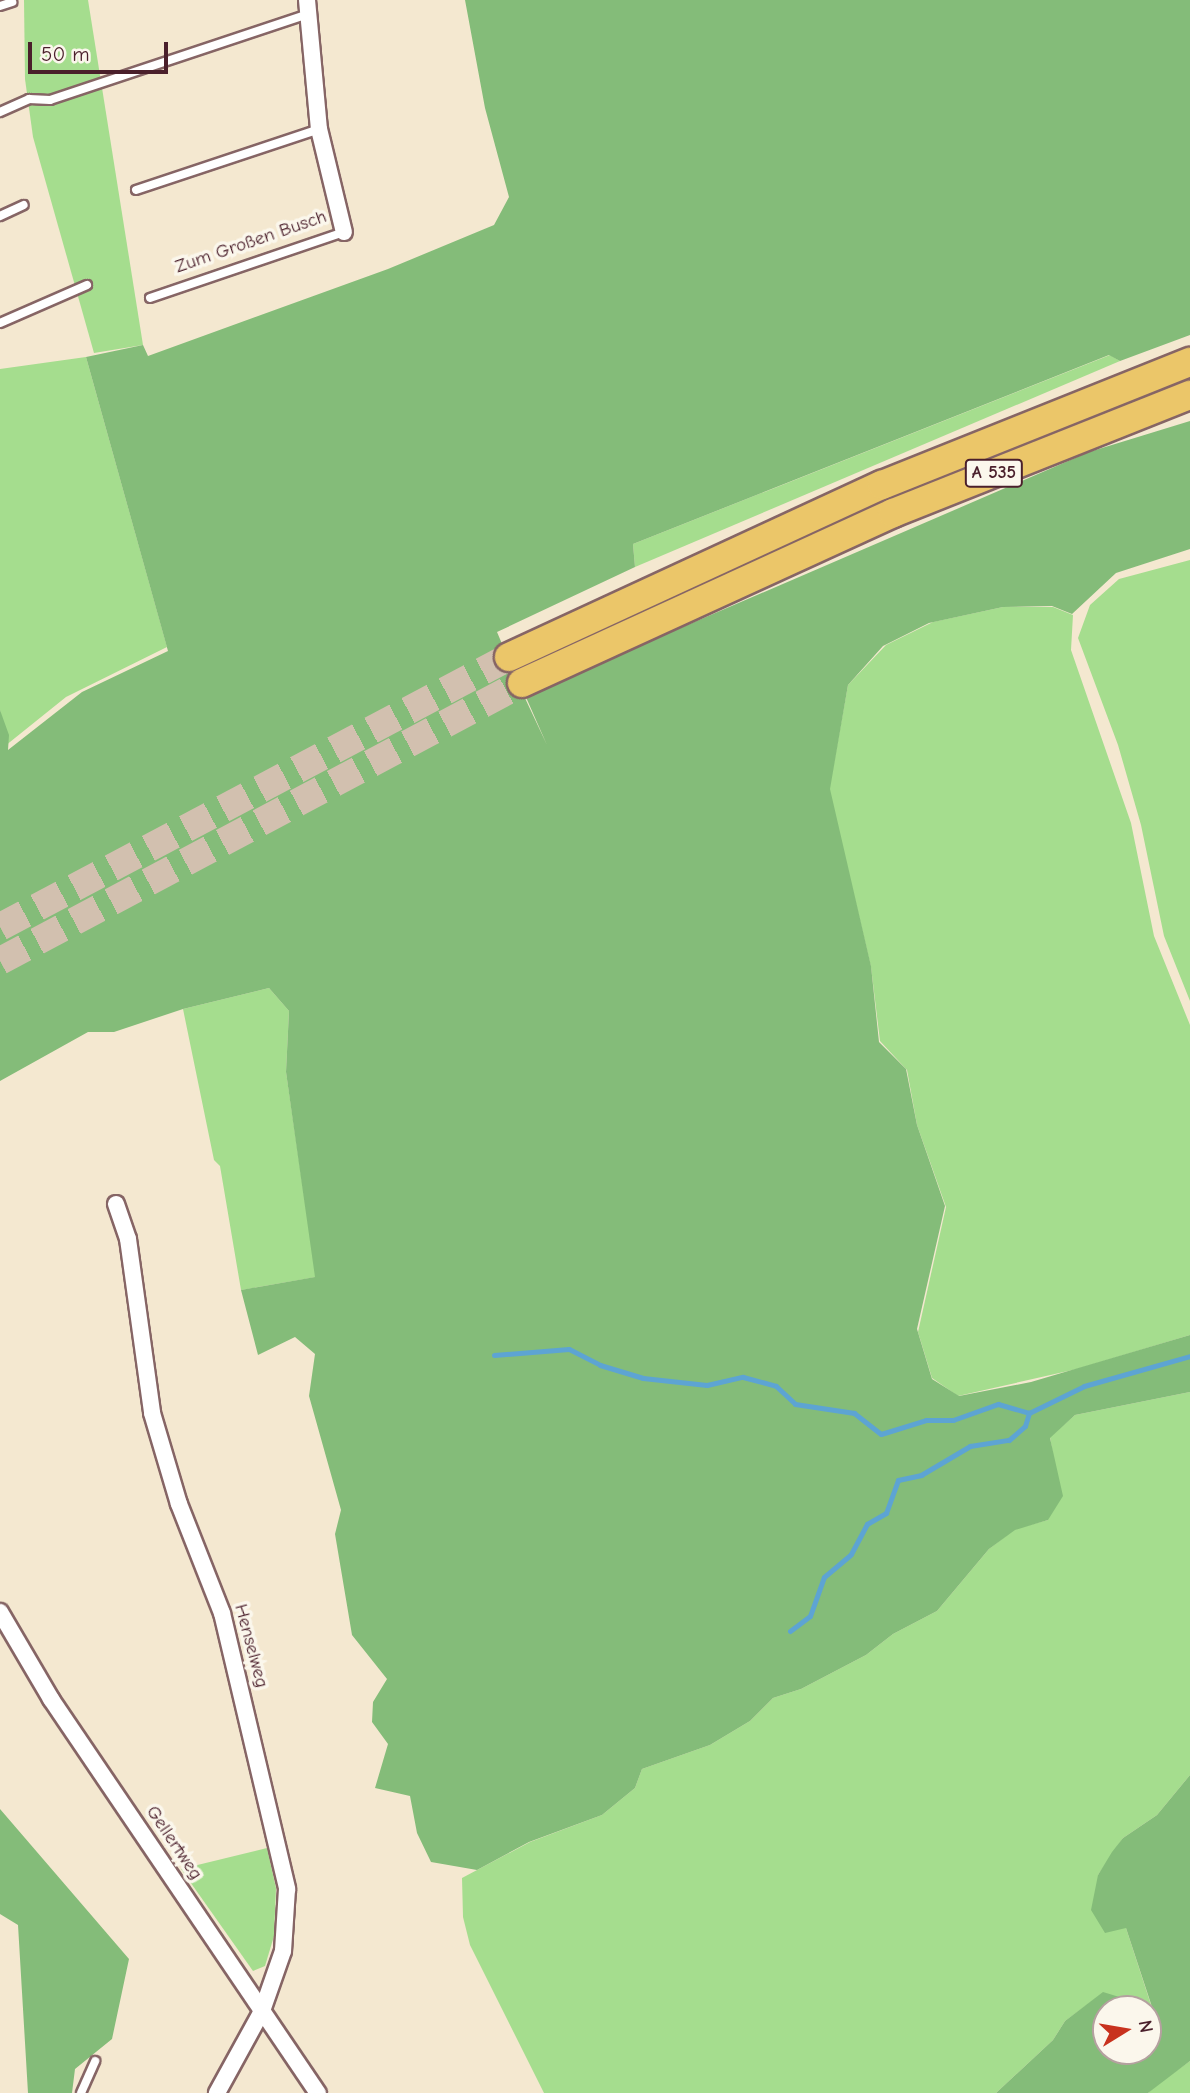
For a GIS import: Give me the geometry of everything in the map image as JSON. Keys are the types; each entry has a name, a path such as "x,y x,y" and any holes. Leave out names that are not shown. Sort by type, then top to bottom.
{"highway":[{"name":"A 535","path":"509,657 883,485 1190,362"},
{"name":"A 535","path":"522,683 893,513 1180,398"}],"street":[{"name":"Zum Großen Busch","path":"308,7 319,129 344,232"},
{"name":"Henselweg","path":"116,1205 128,1239 143,1369 162,1454 222,1613 281,1853 287,1889 284,1951 262,2011 217,2093"},
{"name":"Gellertweg","path":"0,1612 51,1699 318,2093"}],"lane":[{"path":"0,6 12,2"},
{"name":"Zum Großen Busch","path":"0,113 45,98 50,100 308,7"},
{"path":"136,190 319,129"},
{"path":"0,216 24,205"},
{"name":"Zum Großen Busch","path":"150,298 344,232"},
{"path":"0,323 86,285"},
{"path":"81,2093 95,2061"}],"green space":[{"path":"24,0 88,0 143,345 94,353 33,137 25,79"},
{"path":"465,0 1190,0 1190,335 1120,361 1109,355 633,544 635,567 497,632 547,745 525,695 1089,452 1190,421 1190,549 1116,573 1072,614 1052,606 1003,607 929,623 883,646 848,685 830,789 871,966 879,1042 906,1069 917,1125 945,1206 917,1329 932,1379 959,1396 1031,1382 1190,1335 1190,1392 1075,1415 1050,1438 1063,1496 1048,1520 1015,1530 989,1549 937,1611 893,1634 866,1655 801,1689 773,1698 750,1721 710,1745 642,1769 635,1788 602,1815 529,1842 477,1870 431,1862 417,1833 410,1796 375,1788 388,1744 372,1722 373,1702 387,1679 352,1635 335,1534 341,1510 309,1396 315,1354 295,1337 258,1355 241,1290 315,1277 286,1072 289,1011 269,988 183,1009 114,1032 88,1032 0,1081 0,710 9,735 8,750 82,692 168,651 86,357 143,345 148,356 388,269 494,225 509,197 485,108"},
{"path":"1110,355 1120,361 635,567 633,544"},
{"path":"86,357 167,647 66,697 5,746 0,710 0,369"},
{"path":"1190,560 1190,1001 1164,936 1141,825 1118,745 1078,638 1090,605 1119,579"},
{"path":"1003,607 1053,607 1073,615 1071,650 1131,823 1154,936 1190,1025 1190,1335 1077,1369 958,1396 932,1378 918,1332 946,1207 917,1125 907,1070 880,1041 871,967 829,790 848,685 886,645 933,622"},
{"path":"269,988 289,1011 286,1072 316,1277 241,1290 220,1166 214,1160 183,1009"},
{"path":"1190,1392 1190,1775 1157,1815 1123,1838 1098,1875 1126,1928 1148,1995 1092,1995 1092,2001 1065,2021 1053,2040 996,2093 544,2093 470,1945 463,1917 462,1878 530,1842 602,1815 635,1788 642,1769 710,1745 750,1721 773,1698 801,1689 866,1655 893,1634 937,1611 989,1549 1015,1529 1048,1520 1054,1461 1050,1437 1075,1415"},
{"path":"1190,1775 1190,2061 1148,2093 996,2093 1053,2040 1065,2021 1092,2000 1092,2065 1162,2065 1162,1995 1148,1995 1126,1928 1105,1933 1091,1910 1098,1875 1123,1838 1157,1815"},
{"path":"0,1809 129,1959 112,2039 75,2069 72,2093 28,2093 18,1925 0,1914"},
{"path":"267,1848 276,1888 274,1936 265,1966 253,1971 181,1869"},
{"path":"1190,2061 1190,2093 1148,2093 1155,2086"}],"waterway":[{"path":"494,1355 569,1349 600,1365 643,1378 707,1385 743,1377 776,1386 795,1404 854,1413 881,1434 926,1420 953,1420 998,1404 1029,1413 1084,1386 1190,1356"},
{"path":"790,1631 810,1616 824,1577 851,1554 867,1524 886,1513 898,1480 921,1475 970,1446 1009,1440 1025,1426 1029,1413"}],"tunnel":[{"path":"0,927 509,657"},
{"path":"0,961 522,683"}]}
